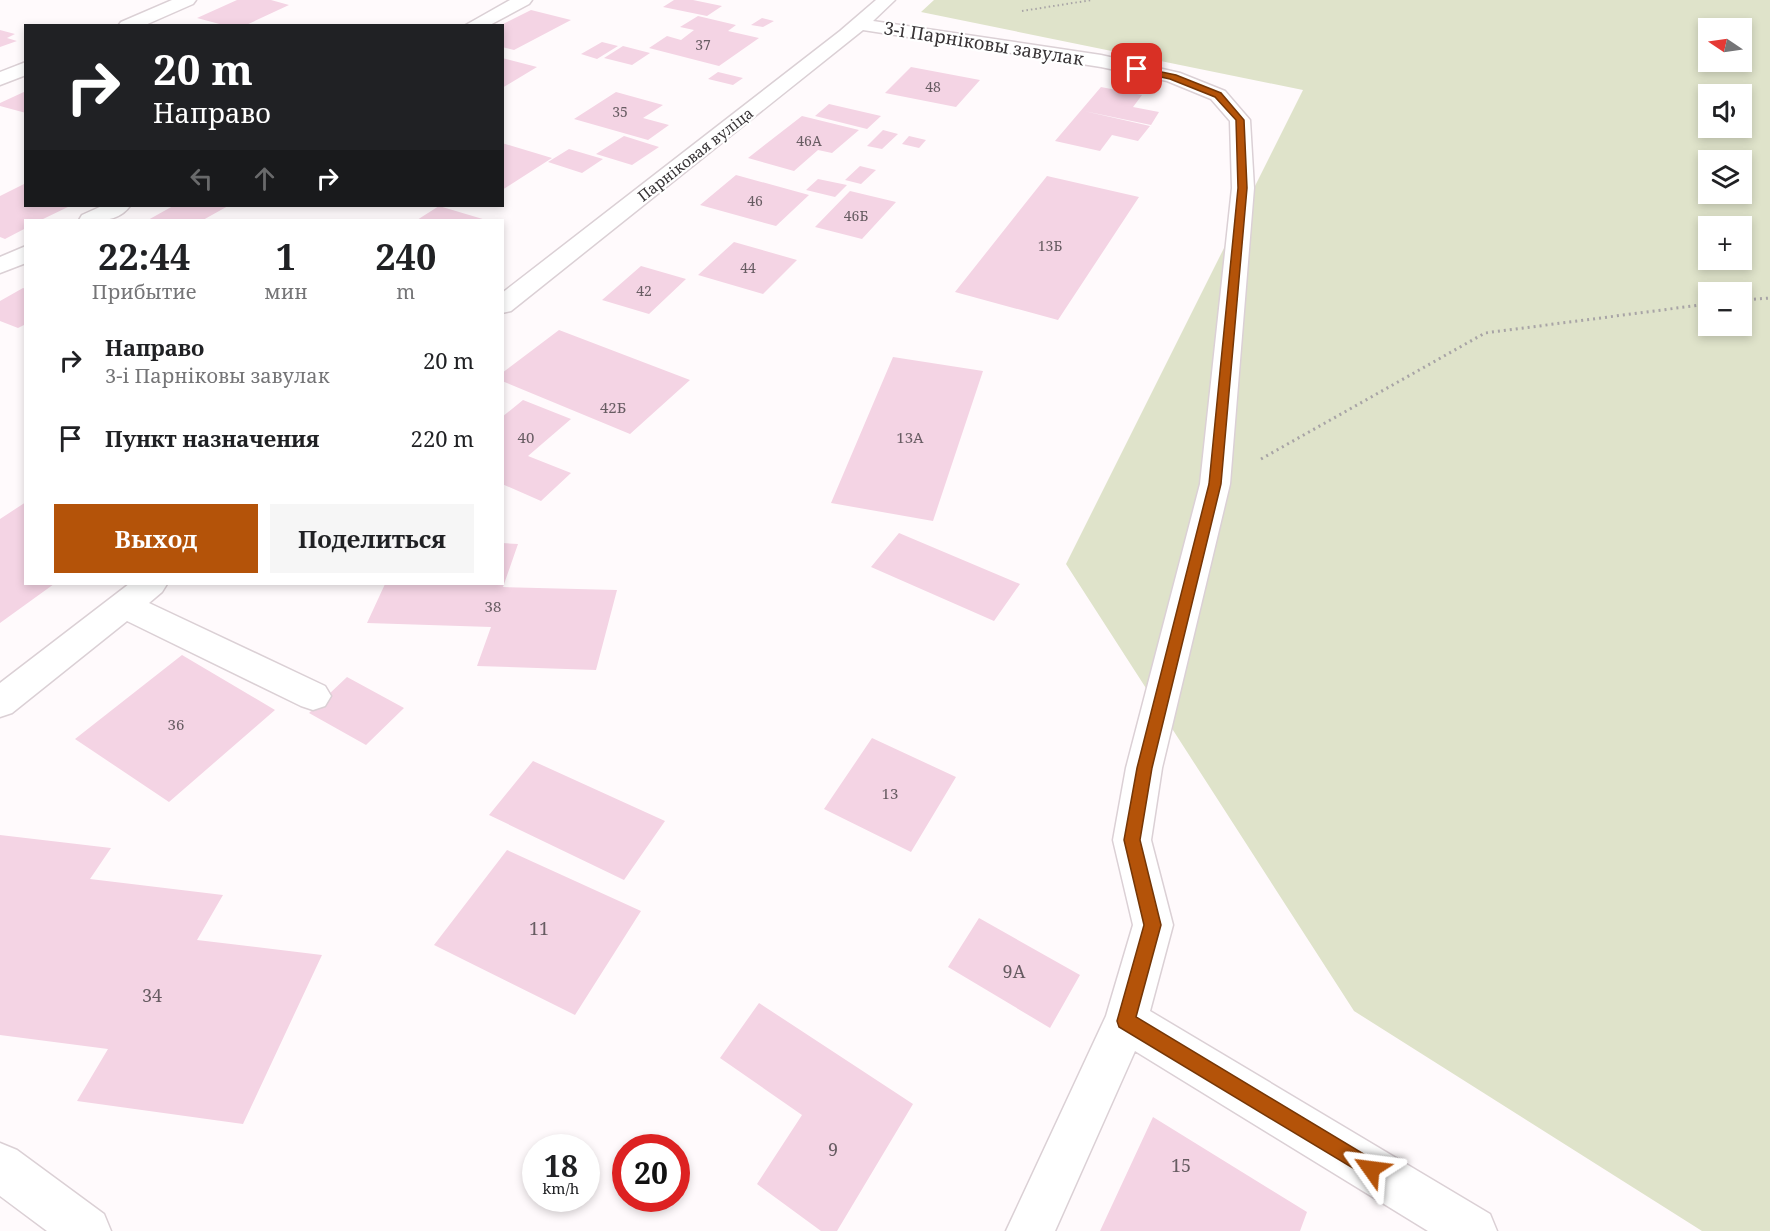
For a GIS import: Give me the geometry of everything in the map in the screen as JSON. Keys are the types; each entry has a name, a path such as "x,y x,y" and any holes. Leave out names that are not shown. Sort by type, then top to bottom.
{"street":[{"path":"132,24 187,0"},
{"path":"477,24 523,0"},
{"name":"Парніковая вуліца","path":"504,304 859,24 886,0"},
{"name":"3-і Парніковы завулак","path":"859,24 1101,61 1173,77 1218,95 1240,120 1243,188 1215,484 1144,768 1132,840 1153,925 1126,1021 1030,1231"},
{"path":"0,79 24,69"},
{"path":"92,219 117,207"},
{"path":"0,266 24,254"},
{"path":"0,703 150,585"},
{"path":"123,605 313,696"},
{"path":"1126,1021 1473,1231"},
{"path":"0,1167 87,1231"}],"path":[{"path":"1752,299 1770,298"},
{"path":"1215,484 1485,333 1698,305"}],"green space":[{"path":"934,0 1770,0 1770,1231 1702,1231 1354,1011 1066,564 1303,90 921,12"}],"building":[{"path":"237,0 271,0 289,5 248,24 220,24 197,18"},
{"path":"674,0 693,0 722,6 707,16 663,7"},
{"path":"531,10 571,20 514,50 504,48 503,24"},
{"path":"698,16 736,25 728,31 759,38 719,66 649,48 667,36 681,40 694,30 680,27"},
{"path":"762,18 774,21 763,27 751,25"},
{"path":"0,30 15,34 7,38 17,41 0,47"},
{"path":"602,42 618,46 597,59 581,54"},
{"path":"623,46 650,53 632,65 604,58"},
{"path":"504,59 537,67 504,87"},
{"path":"911,67 980,80 956,107 885,93"},
{"path":"718,72 743,78 733,85 708,79"},
{"path":"1101,87 1142,95 1133,107 1159,112 1151,125 1084,111 1150,126 1138,141 1112,135 1100,151 1055,141"},
{"path":"24,92 24,112 0,106 0,103"},
{"path":"616,92 663,105 643,118 669,125 648,140 574,119"},
{"path":"829,104 881,116 867,129 815,116"},
{"path":"802,116 859,130 832,153 818,150 794,171 748,158"},
{"path":"883,130 898,134 882,149 867,146"},
{"path":"624,136 659,147 632,165 596,154"},
{"path":"909,136 926,140 919,148 902,144"},
{"path":"504,144 552,158 504,189"},
{"path":"569,149 603,159 582,173 548,162"},
{"path":"860,166 876,170 861,184 845,180"},
{"path":"736,175 809,195 776,226 700,205"},
{"path":"1047,176 1139,197 1058,320 955,292"},
{"path":"818,179 847,185 835,197 806,190"},
{"path":"24,184 24,207 68,207 43,219 24,219 24,229 5,239 0,237 0,196"},
{"path":"850,191 896,202 862,239 815,227"},
{"path":"171,207 226,207 205,219 150,219"},
{"path":"437,207 442,207 483,219 419,219"},
{"path":"734,242 797,260 763,294 698,275"},
{"path":"641,266 686,279 649,314 602,300"},
{"path":"24,288 24,325 18,328 0,321 0,301"},
{"path":"559,330 690,380 630,434 504,382 504,371"},
{"path":"893,357 983,371 933,521 831,503"},
{"path":"523,400 571,419 528,456 571,473 541,501 504,485 504,415"},
{"path":"24,503 24,585 53,585 0,623 0,519"},
{"path":"899,533 1020,584 994,621 871,567"},
{"path":"504,543 518,544 504,584"},
{"path":"385,585 504,585 503,587 617,590 596,670 477,666 491,627 367,623"},
{"path":"182,655 275,710 169,802 75,739"},
{"path":"347,677 404,708 366,745 309,713"},
{"path":"872,738 956,777 911,852 824,809"},
{"path":"533,761 665,821 624,880 489,815"},
{"path":"0,835 111,848 90,879 223,895 197,940 322,955 243,1124 77,1101 108,1049 0,1035"},
{"path":"507,850 641,911 575,1015 434,945"},
{"path":"979,918 1080,975 1050,1028 948,967"},
{"path":"759,1003 913,1104 837,1231 821,1231 757,1184 802,1115 720,1058"},
{"path":"1153,1117 1307,1212 1300,1231 1100,1231"}],"route":[{"path":"1137,69 1173,77 1218,95 1240,120 1243,188 1215,484 1144,768 1132,840 1153,925 1126,1021 1371,1169"}]}
